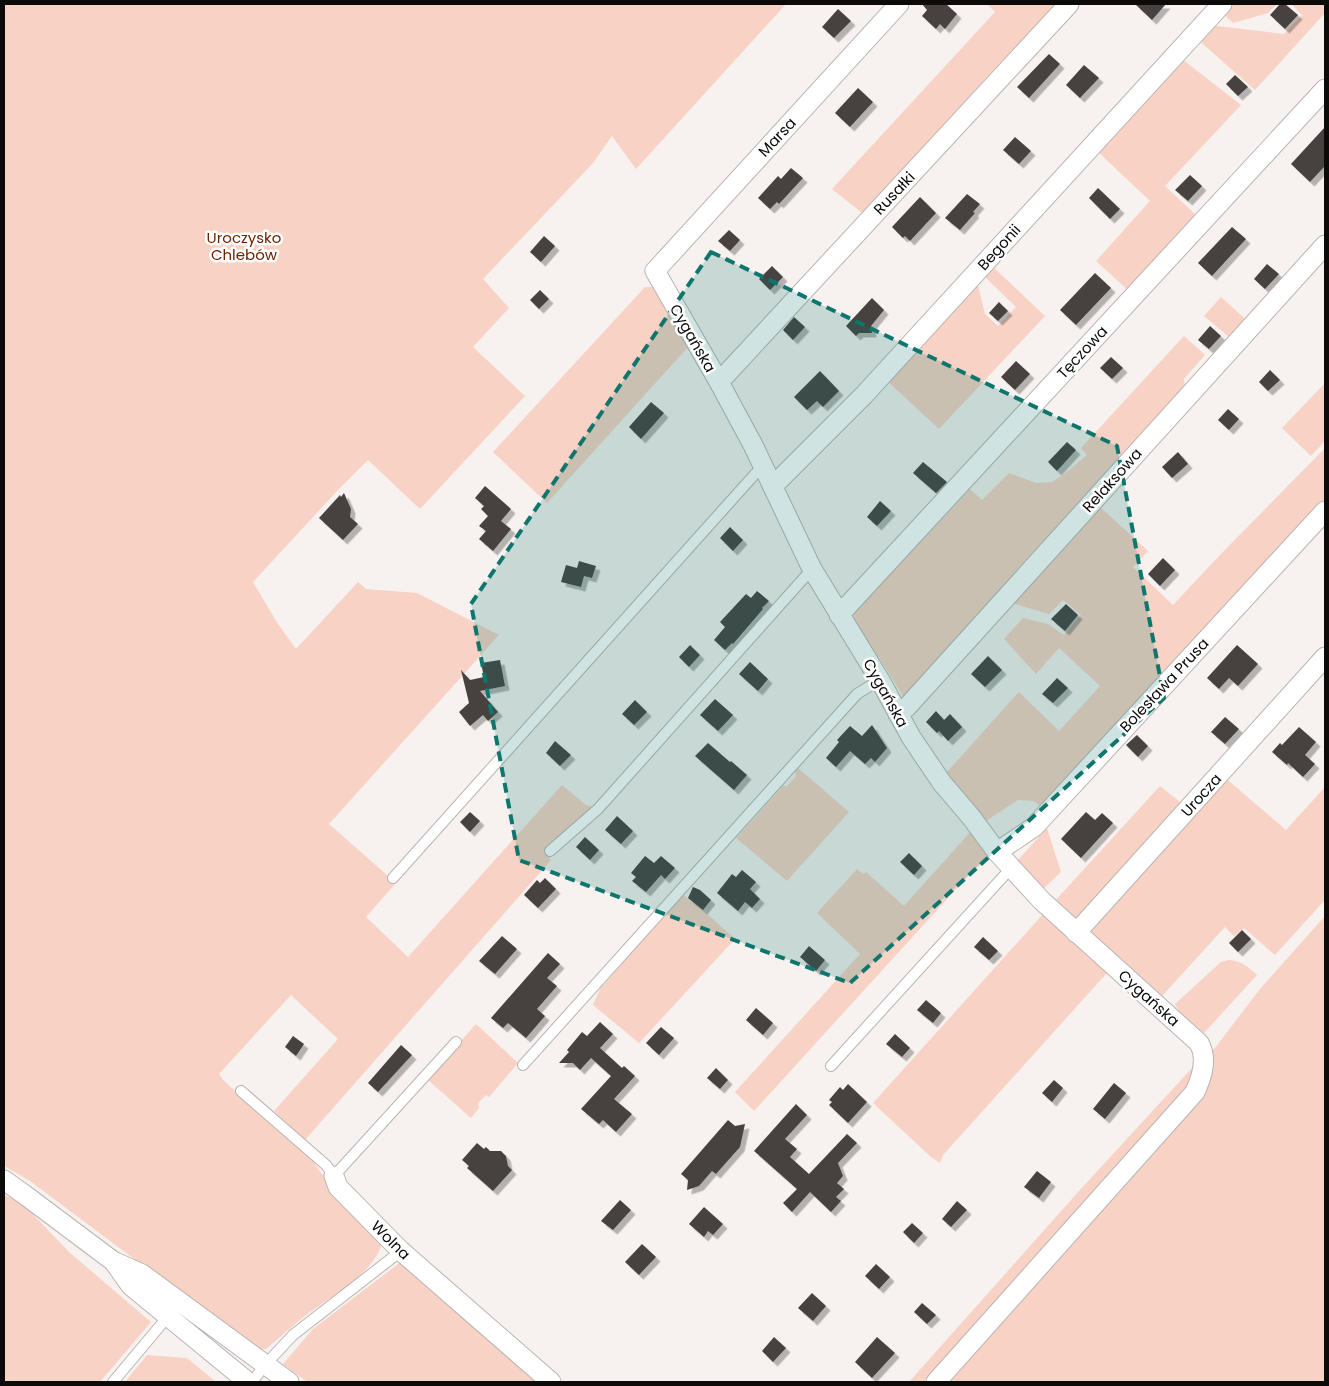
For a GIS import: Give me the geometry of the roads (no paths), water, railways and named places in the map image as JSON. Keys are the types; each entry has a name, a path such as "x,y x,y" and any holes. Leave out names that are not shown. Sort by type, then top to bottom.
{"street":[{"name":"Marsa","path":"655,270 899,4"},
{"name":"Rusałki","path":"719,382 1069,4"},
{"name":"Begonii","path":"772,486 864,394 1222,4"},
{"name":"Tęczowa","path":"839,615 1325,89"},
{"name":"Relaksowa","path":"898,714 921,692 1325,245"},
{"name":"Cygańska","path":"655,270 753,445 812,569 881,682 911,737 942,783 971,817 996,852 1042,901 1199,1043 1203,1052 1203,1071 1195,1092 936,1382"},
{"name":"Bolesława Prusa","path":"996,852 1034,827 1325,511"},
{"name":"Urocza","path":"1076,932 1325,657"},
{"name":"Wolna","path":"334,1176 338,1187 401,1251 551,1382"},
{"path":"4,1180 113,1261 131,1286 174,1309 289,1382"},
{"path":"174,1309 250,1382"}],"lane":[{"path":"393,878 755,474 764,468"},
{"path":"550,851 598,809 812,569"},
{"path":"523,1065 858,694 873,684 881,682"},
{"path":"831,1066 1011,868"},
{"path":"334,1176 456,1042"},
{"name":"Wolna","path":"241,1090 326,1165 334,1176"},
{"path":"250,1382 293,1335 401,1251"},
{"path":"113,1382 174,1309"}],"park label":[{"name":"Uroczysko Chlebów","path":"244,246"}]}
